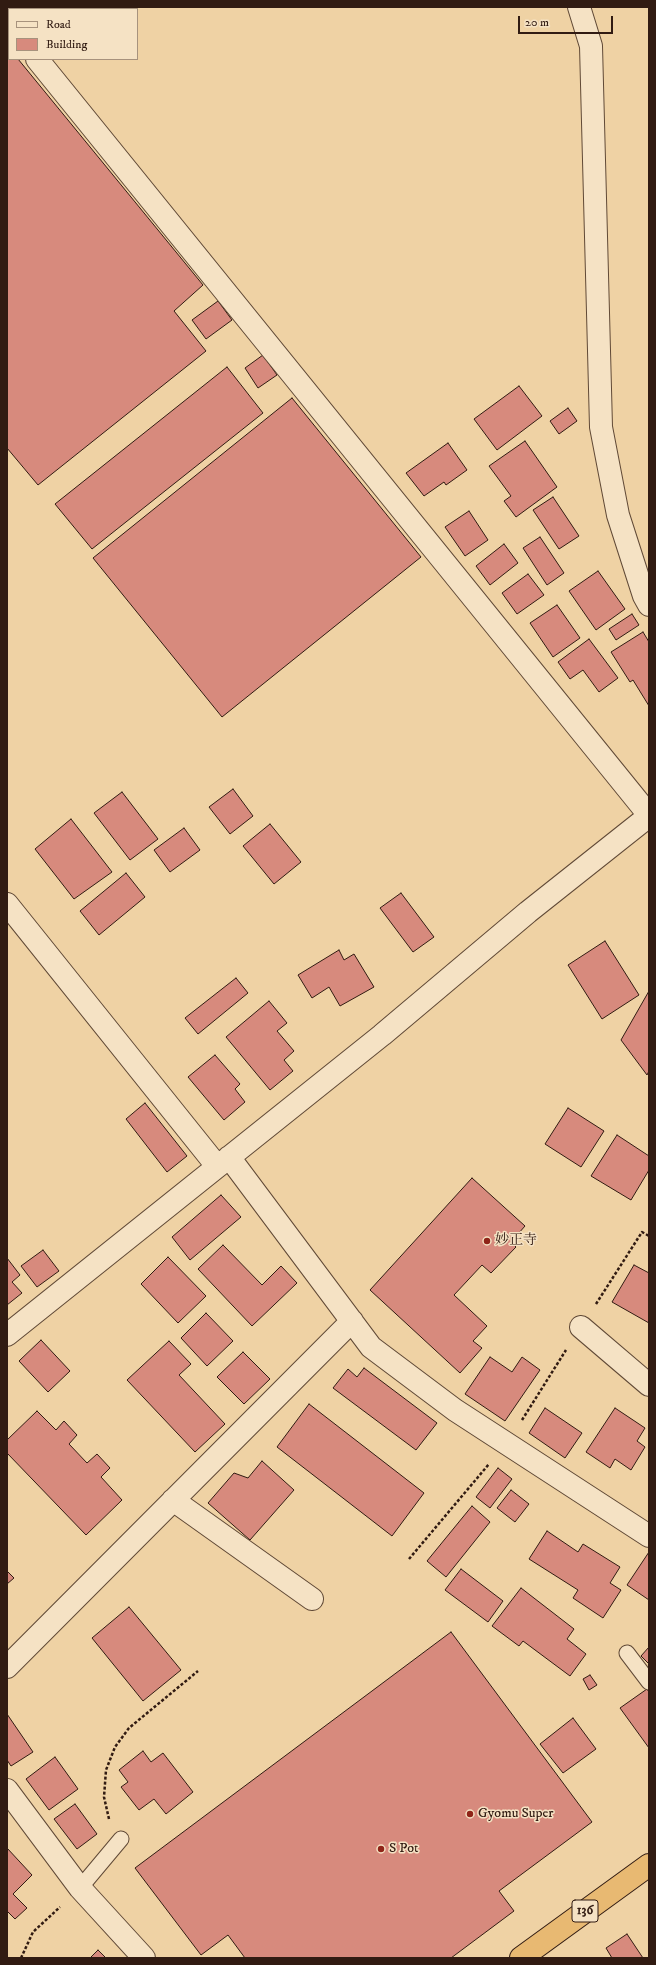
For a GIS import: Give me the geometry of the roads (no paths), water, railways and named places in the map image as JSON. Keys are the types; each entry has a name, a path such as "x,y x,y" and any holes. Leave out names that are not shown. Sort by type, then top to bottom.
{"highway":[{"name":"136","path":"521,1958 649,1865"}],"street":[{"path":"579,7 591,46 601,427 618,515 644,596 649,605"},
{"path":"7,1335 382,1035 528,912 649,815 38,60"},
{"path":"7,904 223,1161 352,1321 371,1347 455,1410 649,1536"},
{"path":"7,1667 352,1321"},
{"path":"581,1327 649,1384"},
{"path":"173,1500 312,1599"},
{"path":"7,1790 80,1888 144,1958"}],"lane":[{"path":"627,1653 649,1682"},
{"path":"80,1888 121,1839"}],"place":[{"name":"妙正寺","path":"487,1241"},
{"name":"Gyomu Super","path":"470,1814"},
{"name":"S Pot","path":"381,1849"}]}
